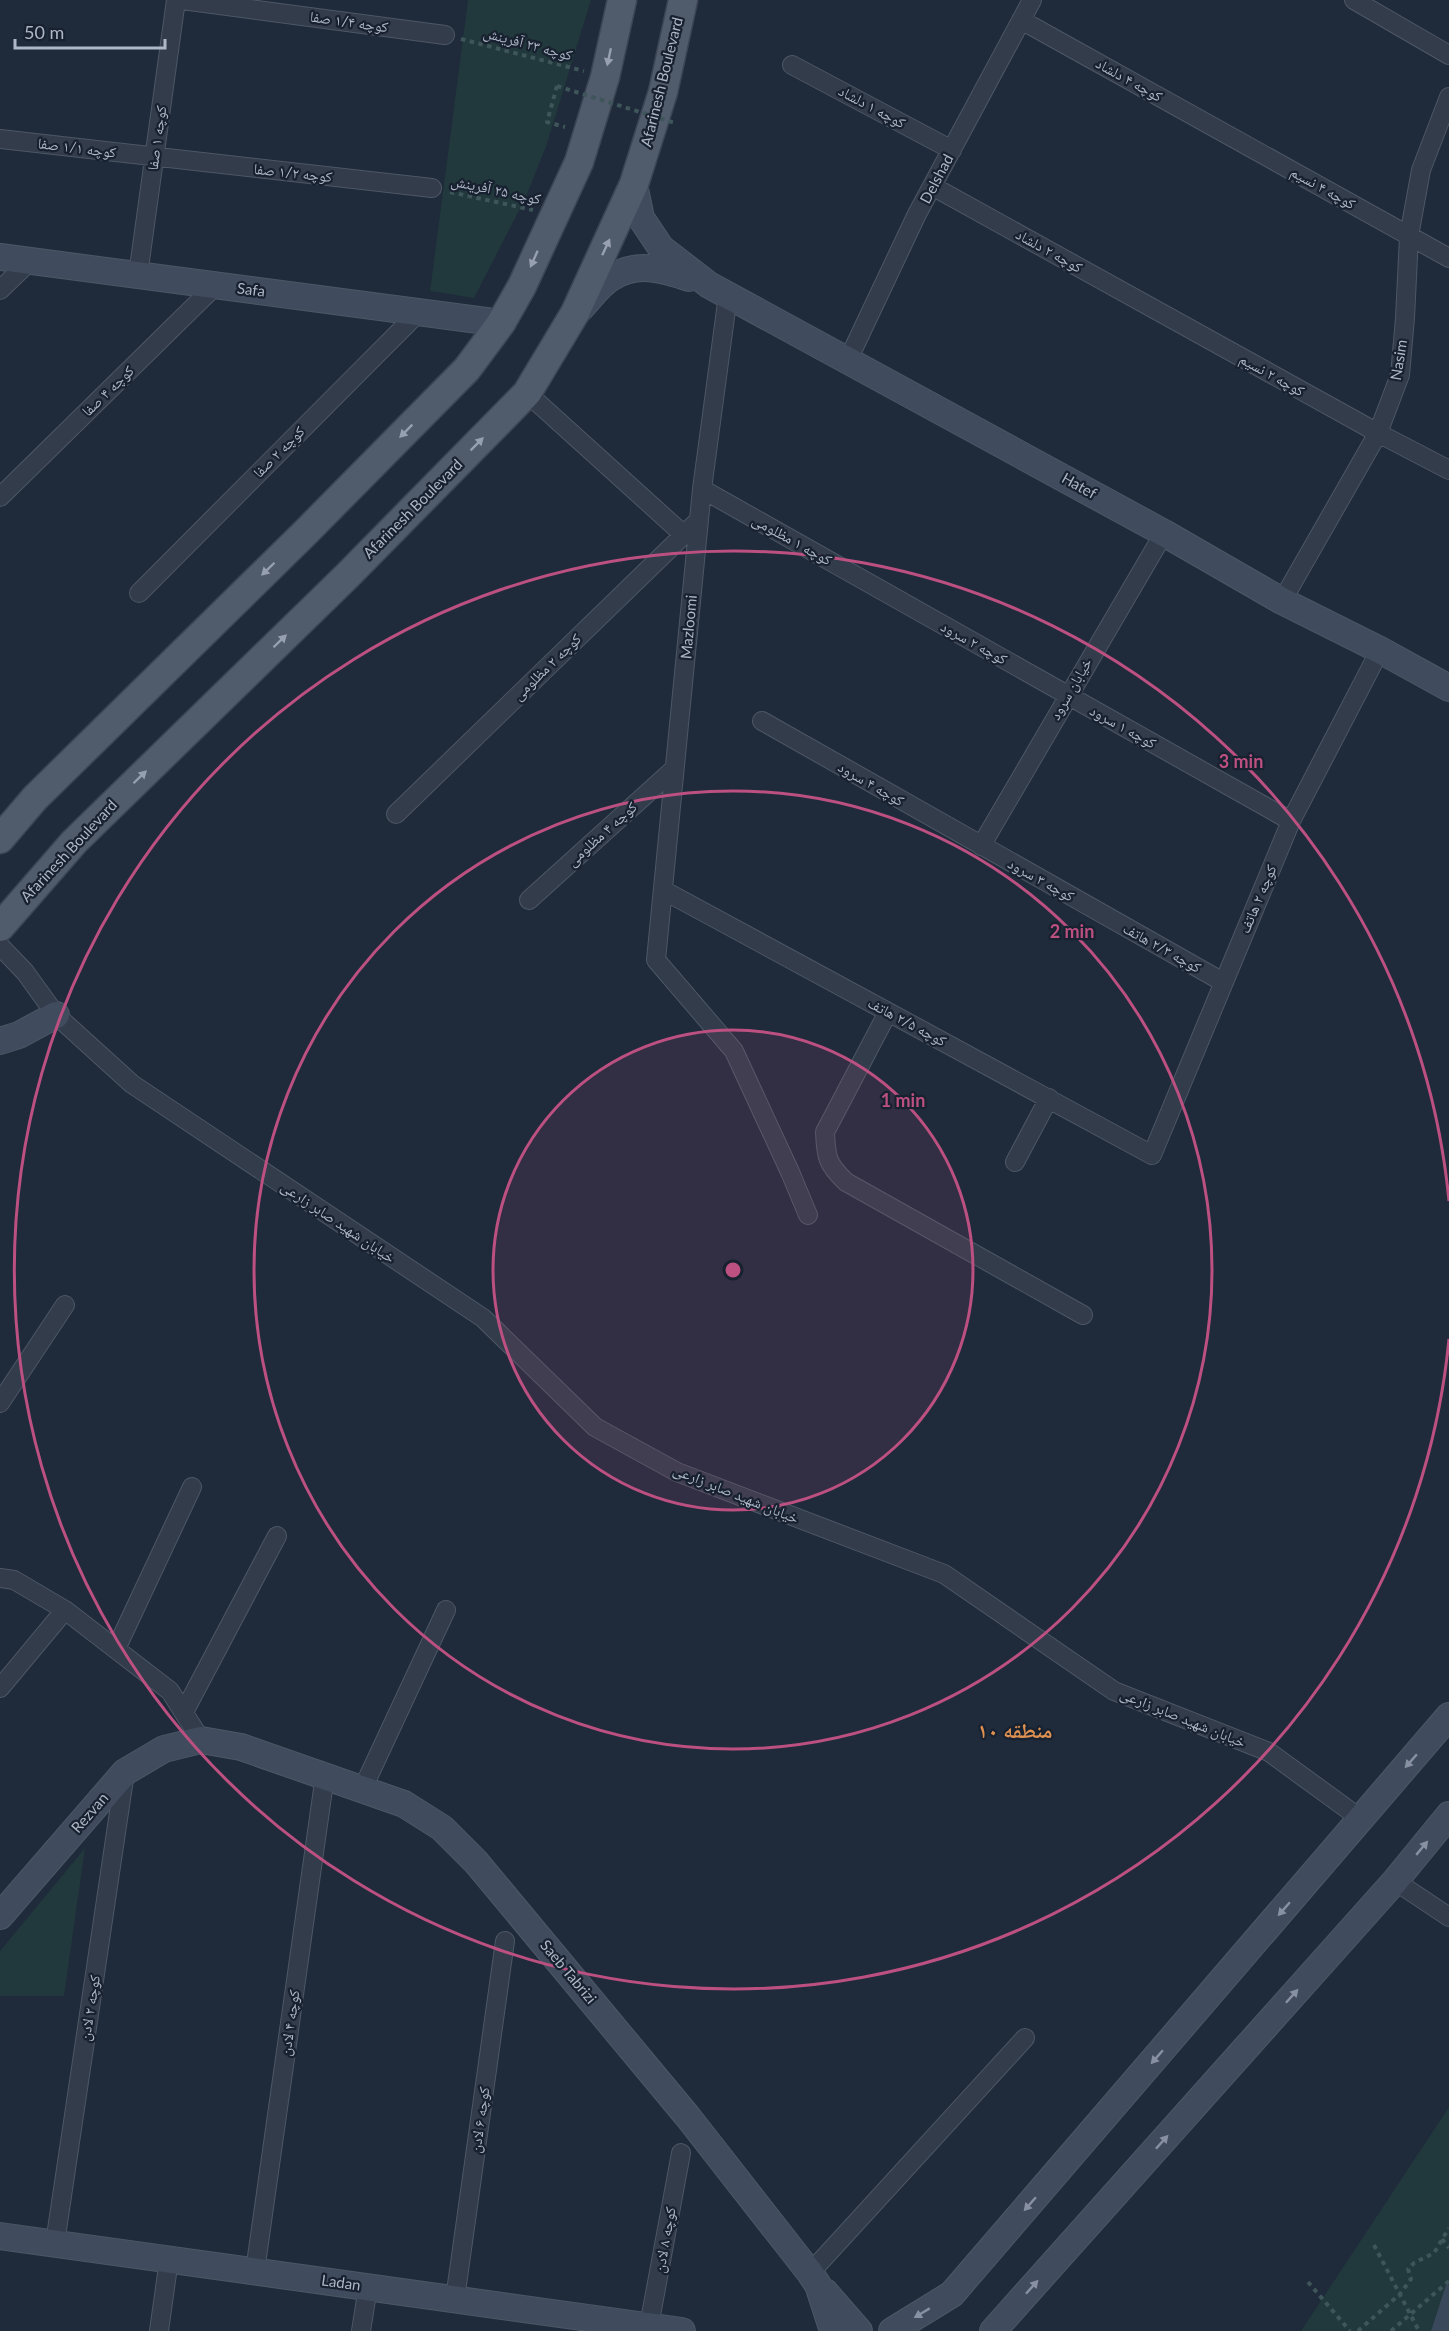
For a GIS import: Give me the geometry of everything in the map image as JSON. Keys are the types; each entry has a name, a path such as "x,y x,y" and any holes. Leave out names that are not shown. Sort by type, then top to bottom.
{"main road":[{"path":"0,839 35,798 306,532 467,369 501,323 522,286 579,162 605,77 622,0"},
{"name":"Afarinesh Boulevard","path":"0,927 74,842 348,575 527,393 575,313 634,184 663,92 683,0"}],"street":[{"name":"کوچه ۱ صفا","path":"138,275 176,0"},
{"name":"کوچه ۱/۴ صفا","path":"182,0 445,35"},
{"name":"Delshad","path":"848,360 932,186 1032,0"},
{"path":"1354,0 1449,56"},
{"name":"کوچه ۴ دلشاد","path":"1021,20 1238,141"},
{"name":"کوچه ۱ دلشاد","path":"792,65 952,150"},
{"name":"Nasim","path":"1282,601 1378,433 1400,375 1408,236 1421,170 1449,97"},
{"name":"کوچه ۱/۱ صفا","path":"0,139 154,157"},
{"name":"کوچه ۴ نسیم","path":"1238,141 1449,258"},
{"name":"کوچه ۱/۲ صفا","path":"154,157 432,188"},
{"name":"Hatef","path":"634,184 641,218 661,248 719,290 1164,532 1282,601 1380,650 1449,688"},
{"name":"کوچه ۲ دلشاد","path":"932,186 1166,316"},
{"name":"Safa","path":"0,257 501,323"},
{"path":"0,290 30,261"},
{"name":"Hatef","path":"575,313 610,278 634,268 663,269 719,290"},
{"name":"کوچه ۴ صفا","path":"0,498 216,285"},
{"name":"Mazloomi","path":"719,290 656,960 734,1051 808,1215"},
{"name":"کوچه ۲ صفا","path":"139,593 419,312"},
{"name":"کوچه ۲ نسیم","path":"1166,316 1449,470"},
{"path":"527,393 684,535"},
{"name":"کوچه ۱ مظلومی","path":"702,489 882,591"},
{"name":"کوچه ۲ مظلومی","path":"396,814 699,521"},
{"name":"خیابان سرود","path":"981,846 1164,532"},
{"name":"کوچه ۲ سرود","path":"882,591 1067,695"},
{"name":"کوچه ۲ هاتف","path":"1152,1155 1291,821 1380,650"},
{"name":"کوچه ۱ سرود","path":"1067,695 1291,821"},
{"name":"کوچه ۴ سرود","path":"762,721 981,846"},
{"name":"کوچه ۴ مظلومی","path":"529,900 674,769"},
{"name":"کوچه ۳ سرود","path":"981,846 1101,914"},
{"name":"کوچه ۲/۵ هاتف","path":"663,890 1152,1155"},
{"name":"کوچه ۲/۳ هاتف","path":"1101,914 1223,982"},
{"name":"خیابان شهید صابر زارعی","path":"0,946 25,972 56,1015 132,1084 483,1318 595,1427 678,1472 944,1574 1114,1691 1269,1752 1361,1819"},
{"path":"888,1012 825,1132 826,1154 831,1168 846,1182 1083,1315"},
{"path":"0,1041 19,1035 56,1015"},
{"path":"1016,1162 1048,1098"},
{"path":"0,1403 65,1305"},
{"path":"116,1649 192,1487"},
{"path":"184,1713 277,1536"},
{"path":"0,1578 14,1580 65,1610 170,1691 201,1740"},
{"path":"0,1688 65,1610"},
{"path":"363,1788 446,1610"},
{"path":"892,2331 952,2294 1449,1716"},
{"name":"Saeb Tabrizi","path":"201,1740 241,1747 325,1774 404,1804 442,1828 476,1862 688,2117 814,2279 833,2331"},
{"name":"Rezvan","path":"0,1916 126,1772 164,1749 201,1740"},
{"name":"کوچه ۲ لادن","path":"55,2243 126,1772"},
{"name":"کوچه ۴ لادن","path":"255,2271 325,1774"},
{"path":"993,2331 1395,1881 1449,1815"},
{"path":"1395,1881 1449,1917"},
{"name":"کوچه ۶ لادن","path":"455,2299 505,1941"},
{"path":"859,2331 814,2279 1025,2038"},
{"name":"کوچه ۸ لادن","path":"649,2326 681,2153"},
{"name":"Ladan","path":"0,2236 455,2299 560,2323 649,2326 682,2331"},
{"path":"159,2331 169,2259"},
{"path":"361,2331 368,2287"}],"path":[{"name":"کوچه ۲۳ آفرینش","path":"445,35 605,77"},
{"path":"547,122 557,86 675,123"},
{"name":"کوچه ۲۵ آفرینش","path":"432,188 555,215"},
{"path":"1358,2331 1400,2294 1411,2279 1408,2270 1414,2263 1434,2253 1449,2228"},
{"path":"1442,2239 1449,2248"},
{"path":"1374,2245 1419,2331"},
{"path":"1391,2331 1449,2281"},
{"path":"1308,2282 1350,2331"}],"green space":[{"path":"468,0 591,0 546,147 525,199 474,298 430,291"},
{"path":"85,1848 64,1996 0,1996 0,1951"},
{"path":"1449,2107 1449,2331 1301,2331"}],"building":[{"path":"1446,2285 1449,2285 1449,2331 1431,2331"}],"district":[{"name":"منطقه ۱۰","path":"1015,1731"}]}
